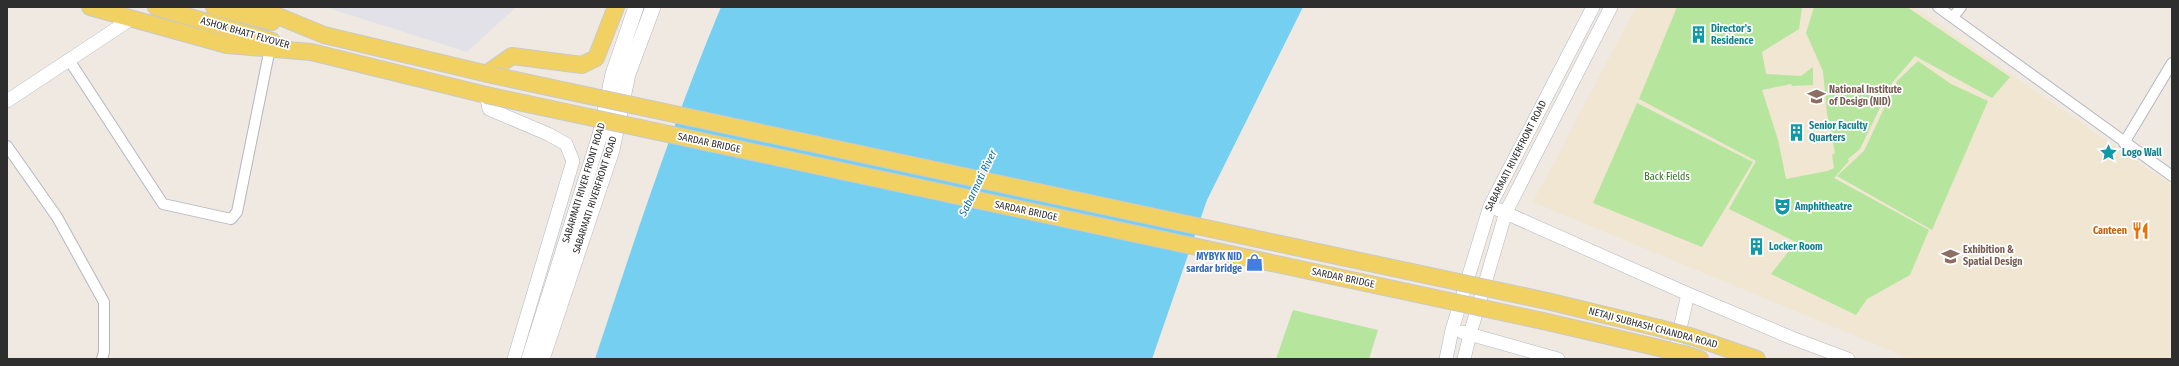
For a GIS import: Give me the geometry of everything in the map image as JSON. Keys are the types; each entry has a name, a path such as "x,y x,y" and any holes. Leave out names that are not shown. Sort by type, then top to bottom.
{"main road":[{"path":"90,7 226,45 311,52"},
{"name":"ASHOK BHATT FLYOVER","path":"156,7 311,52"},
{"name":"ASHOK BHATT FLYOVER","path":"214,7 324,35"},
{"path":"256,7 324,35"},
{"path":"489,74 512,56 582,65 596,58 616,7"},
{"name":"SABARMATI RIVER FRONT ROAD","path":"529,359 600,135 612,74 636,7"},
{"name":"SABARMATI RIVERFRONT ROAD","path":"542,359 612,150 628,74 653,7"},
{"name":"SARDAR BRIDGE","path":"324,35 489,74 1547,301"},
{"name":"SARDAR BRIDGE","path":"311,52 486,96 1543,321"},
{"name":"NETAJI SUBHASH CHANDRA ROAD","path":"1547,301 1693,337 1757,359"},
{"name":"NETAJI SUBHASH CHANDRA ROAD","path":"1543,321 1694,357"}],"street":[{"name":"SABARMATI RIVERFRONT ROAD","path":"1446,359 1452,330 1480,234 1490,206 1593,7"},
{"name":"SABARMATI RIVERFRONT ROAD","path":"1464,359 1506,212 1611,7"},
{"path":"1938,7 1953,16 2124,143 2172,176"},
{"path":"1953,16 1961,7"},
{"path":"7,101 131,19"},
{"path":"68,60 163,204 231,219 237,212 270,48"},
{"path":"2124,143 2172,63"},
{"path":"486,96 489,109 548,134 566,144 573,161 514,359"},
{"path":"7,146 57,217 104,302 104,352 102,359"},
{"path":"1490,206 1688,294 1792,338 1848,359"},
{"path":"1673,359 1688,294"},
{"path":"1452,330 1558,359"}],"shaded area":[{"path":"325,7 516,7 467,52"},
{"name":"National Institute of Design (NID)","path":"1636,7 1914,7 2172,186 2172,359 1911,359 1533,202"}],"green space":[{"path":"1677,7 1802,7 1799,29 1762,52 1766,74 1801,76 1813,67 1813,85 1792,86 1791,84 1762,90 1778,140 1786,179 1827,171 1834,168 1832,155 1835,153 1827,113 1823,71 1806,33 1814,7 1907,7 2010,77 1992,98 1915,56 1892,83 1860,149 1848,159 1849,161 1834,178 1929,230 1910,275 1867,299 1856,315 1771,274 1796,242 1729,209 1756,161 1639,99"},
{"path":"1918,61 1951,84 1988,101 1932,230 1837,176 1864,151 1897,81"},
{"name":"Back Fields","path":"1637,103 1753,162 1702,247 1593,203"},
{"path":"1293,310 1378,330 1369,359 1276,359"}],"water":[{"name":"Sabarmati River","path":"721,7 1303,7 1207,200 1152,359 595,359 670,138"}],"place":[{"name":"Director's Residence","path":"1698,35"},
{"name":"National Institute of Design (NID)","path":"1816,96"},
{"name":"Senior Faculty Quarters","path":"1796,132"},
{"name":"Logo Wall","path":"2109,153"},
{"name":"Amphitheatre","path":"1782,207"},
{"name":"Canteen","path":"2140,231"},
{"name":"Locker Room","path":"1756,247"},
{"name":"Exhibition & Spatial Design","path":"1950,256"},
{"name":"MYBYK NID sardar bridge","path":"1255,263"}]}
